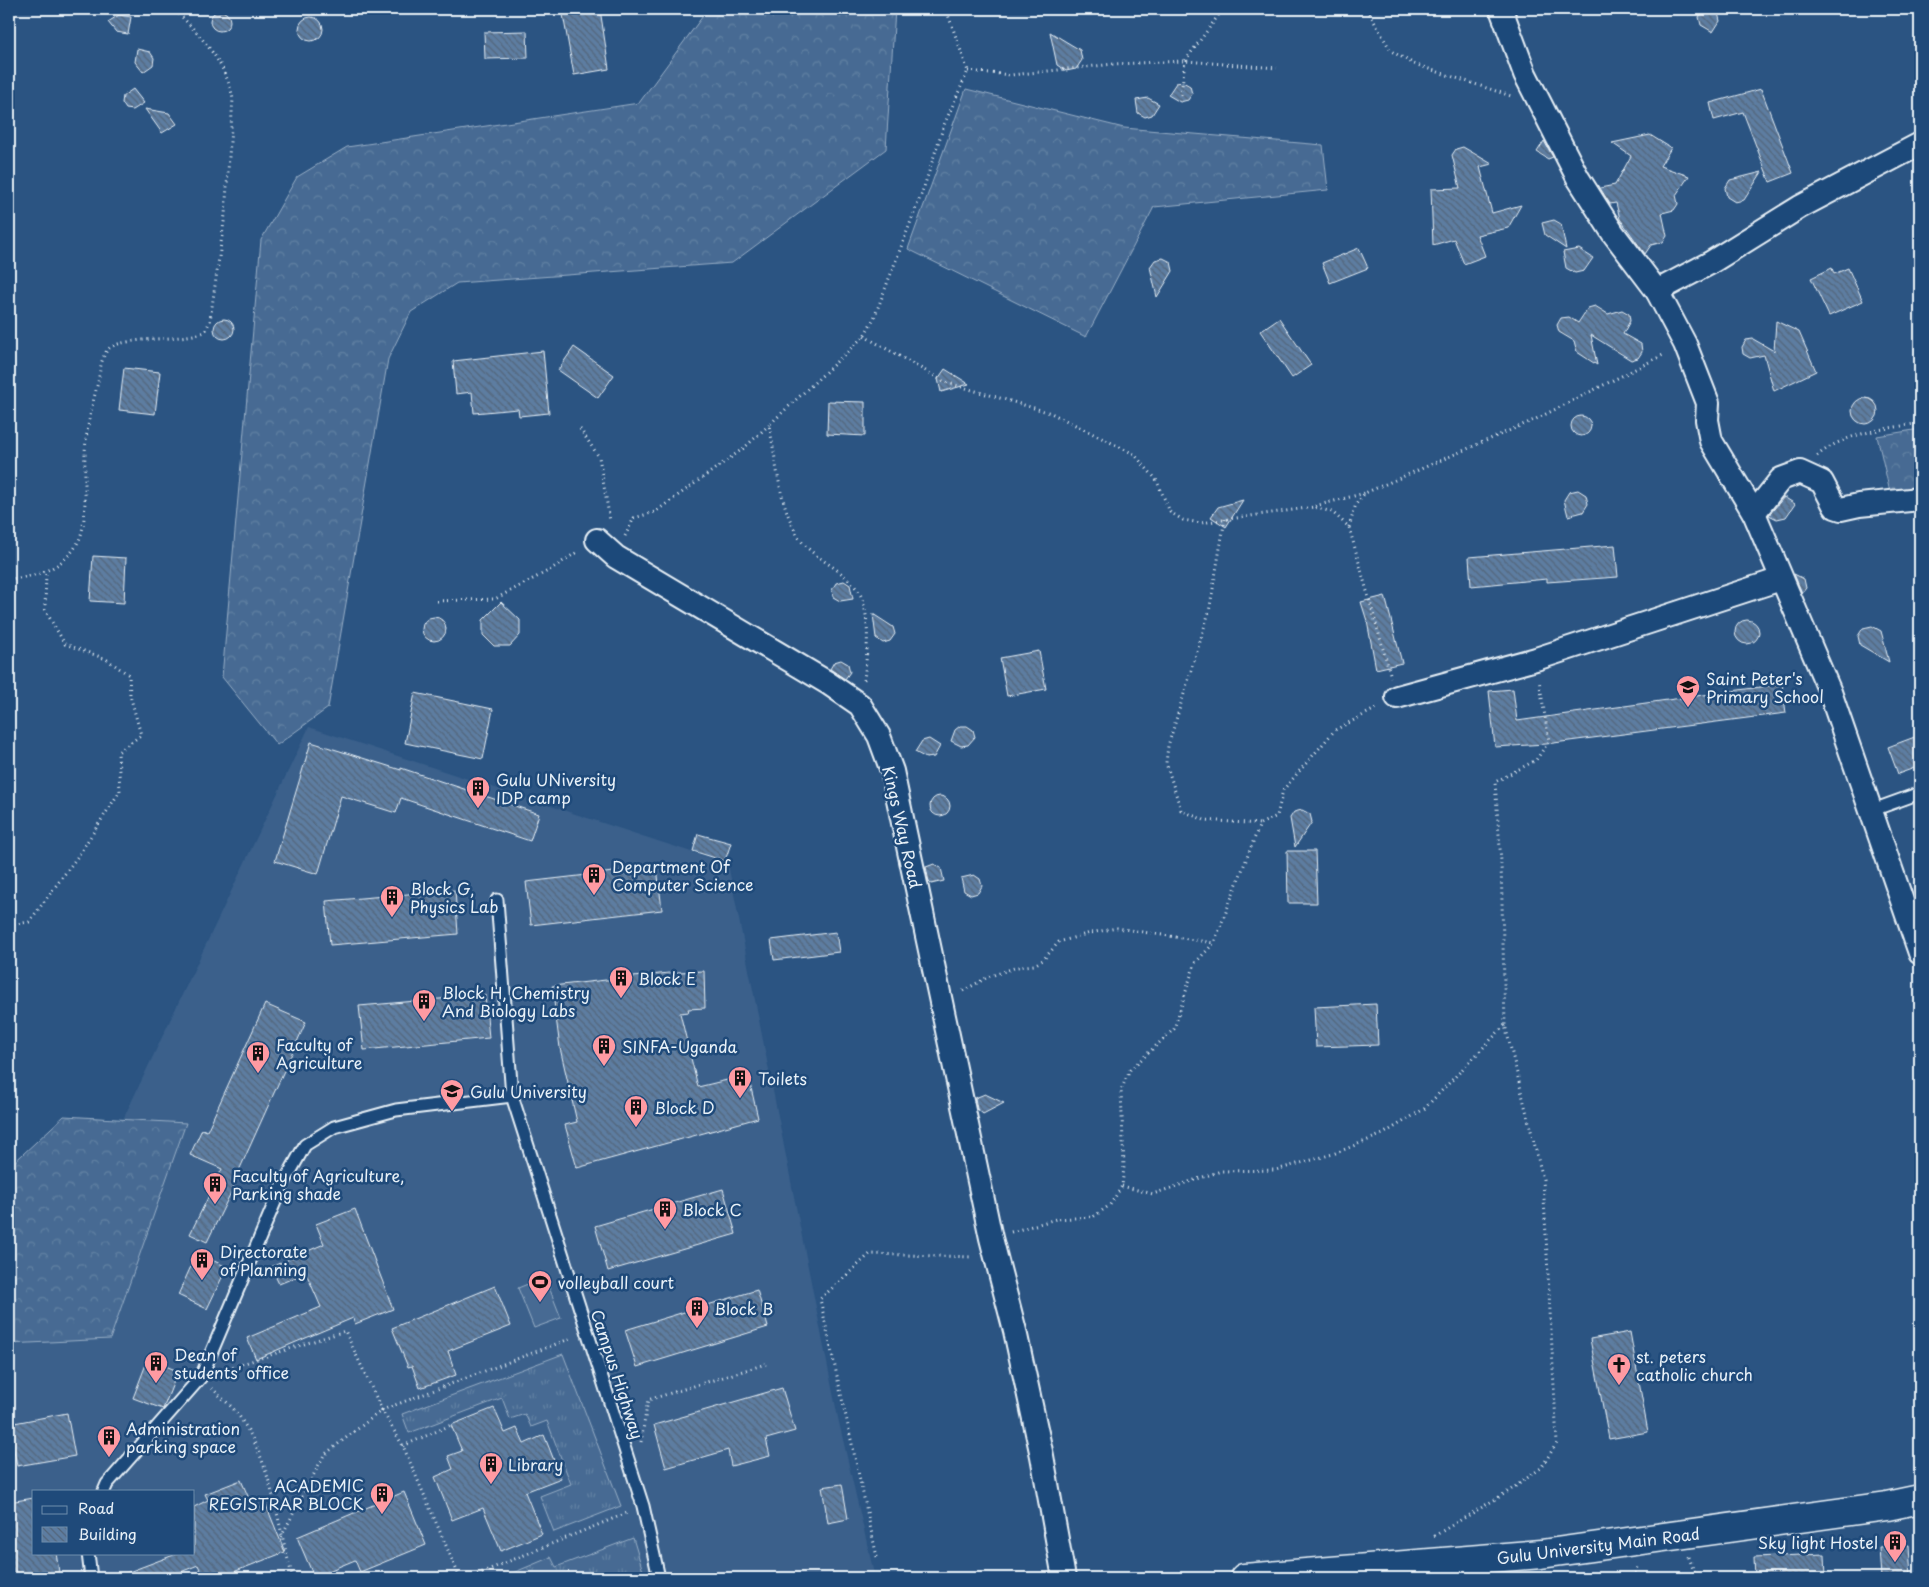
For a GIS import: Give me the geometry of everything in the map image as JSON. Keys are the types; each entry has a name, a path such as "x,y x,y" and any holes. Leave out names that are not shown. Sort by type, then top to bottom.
{"street":[{"path":"1502,9 1525,74 1578,178 1613,233 1657,291 1685,344 1708,403 1706,420 1711,441 1754,513 1830,692 1920,952"},
{"path":"1657,291 1710,263 1800,207 1920,144"},
{"path":"1754,513 1781,479 1800,472 1822,482 1835,507 1841,509 1859,505 1920,499"},
{"name":"Kings Way Road","path":"597,540 616,557 828,683 860,705 879,736 892,771 994,1247 1042,1456 1064,1578"},
{"path":"1397,697 1536,659 1781,579"},
{"name":"Gulu University Main Road","path":"1244,1578 1301,1575 1541,1554 1887,1506 1920,1499"}],"lane":[{"path":"1870,811 1920,793"},
{"name":"Campus Highway","path":"497,900 512,1096 643,1506 659,1578"},
{"path":"104,1490 107,1484 201,1377 280,1190 305,1145 334,1127 396,1110 512,1096"},
{"path":"88,1554 91,1578"}],"path":[{"path":"9,579 46,572 63,560 79,540 84,517 86,432 103,359 110,348 122,343 191,337 204,332 210,322 225,215 233,99 230,82 223,66 196,30 174,9"},
{"path":"616,557 634,518 656,512 744,448 864,336 874,318 924,187 944,125 968,71 946,9"},
{"path":"1181,94 1185,61 1223,9"},
{"path":"1367,9 1391,51 1414,64 1542,106"},
{"path":"968,71 1011,75 1114,64 1185,61 1277,68"},
{"path":"864,336 945,382 1051,413 1134,454 1156,479 1170,512 1183,520 1200,523 1314,506 1365,493 1534,420 1685,344"},
{"path":"1800,472 1826,449 1848,438 1920,423"},
{"path":"769,425 781,492 788,517 799,538 809,550 853,584 861,596 866,625 867,653 860,705"},
{"path":"580,429 599,457 616,557"},
{"path":"1225,519 1209,612 1168,746 1166,763 1181,810 1204,820 1260,824 1277,816 1283,790 1335,730 1397,697 1349,527 1356,504 1365,493"},
{"path":"1314,506 1332,512 1349,527"},
{"path":"437,601 495,598 548,571 597,540"},
{"path":"9,925 29,922 78,856 120,791 118,752 141,735 130,696 129,674 106,659 65,644 44,610 46,572"},
{"path":"1426,1541 1509,1491 1541,1468 1558,1443 1543,1179 1505,1024 1501,861 1495,782 1536,760 1549,741 1536,659"},
{"path":"878,1557 820,1299 870,1254 994,1247 1056,1219 1093,1217 1110,1204 1122,1186 1124,1167 1120,1090 1130,1070 1174,1029 1195,963 1214,943 1260,824"},
{"path":"942,1002 988,977 1017,967 1034,965 1042,960 1059,942 1090,932 1117,928 1214,943"},
{"path":"1122,1186 1152,1194 1221,1171 1276,1170 1333,1154 1384,1134 1424,1109 1435,1095 1505,1024"},
{"path":"293,1578 281,1538 270,1478 241,1418 201,1377 345,1331 382,1410 403,1446 460,1578"},
{"path":"281,1538 324,1455 382,1410 588,1332"},
{"path":"635,1480 648,1400 769,1363"},
{"path":"403,1446 452,1425"},
{"path":"468,1578 643,1506"}],"shaded area":[{"name":"Gulu University","path":"309,727 728,864 838,1418 875,1578 9,1578 9,1360"}],"green space":[{"path":"708,9 895,9 886,149 732,263 457,283 411,312 388,359 328,708 277,745 222,677 261,240 297,177 347,147 639,103"},
{"path":"966,89 1124,128 1323,145 1328,190 1154,207 1086,337 908,249"},
{"path":"1920,429 1920,510 1895,514 1877,436"},
{"path":"64,1116 186,1123 110,1339 9,1344 9,1167"},
{"name":"volleyball court","path":"545,1277 561,1318 534,1328 518,1288"},
{"path":"563,1354 621,1506 554,1532 540,1496 571,1484 547,1421 531,1427 525,1414 510,1419 502,1398 409,1433 402,1414"},
{"path":"633,1538 645,1578 510,1578 508,1575 551,1557 556,1567"}],"building":[{"path":"562,9 600,9 609,69 574,75"},
{"path":"1711,9 1718,13 1720,21 1713,32 1701,25 1699,17 1703,10"},
{"path":"220,11 227,14 230,21 227,28 220,31 213,28 210,21 213,14"},
{"path":"119,15 131,17 128,34 116,32 108,22"},
{"path":"311,17 319,21 323,29 319,37 311,41 303,37 299,29 303,21"},
{"path":"527,31 528,58 485,59 484,32"},
{"path":"1050,32 1080,50 1082,60 1076,69 1066,71 1057,65"},
{"path":"137,49 150,52 154,58 153,65 143,72 135,62"},
{"path":"1183,82 1190,86 1192,94 1188,100 1180,102 1168,95 1176,83"},
{"path":"133,89 144,103 133,110 126,109 122,103 123,96"},
{"path":"1761,89 1793,173 1770,182 1743,112 1714,120 1710,103"},
{"path":"1148,98 1159,104 1152,115 1145,117 1138,113 1136,100"},
{"path":"145,109 169,113 177,124 162,133"},
{"path":"1650,135 1671,148 1660,166 1689,176 1676,195 1678,204 1674,210 1662,213 1667,236 1663,242 1651,245 1645,254 1620,219 1616,203 1610,204 1600,188 1615,185 1631,156 1612,143"},
{"path":"1544,141 1553,157 1548,159 1537,152"},
{"path":"1463,147 1492,164 1480,167 1492,213 1521,205 1508,228 1477,235 1485,256 1464,264 1454,239 1433,245 1431,189 1460,188 1452,155 1456,149"},
{"path":"1762,172 1744,200 1735,202 1727,197 1725,188 1730,180"},
{"path":"1554,220 1561,224 1566,249 1545,235 1542,223"},
{"path":"1359,248 1368,268 1330,283 1322,263"},
{"path":"1579,249 1593,258 1584,271 1575,273 1566,268 1563,252"},
{"path":"1163,258 1171,262 1173,271 1157,297 1150,267 1155,260"},
{"path":"1832,268 1834,274 1848,268 1863,301 1829,316 1811,278"},
{"path":"1595,306 1608,314 1622,310 1629,314 1630,321 1623,334 1641,344 1642,352 1638,358 1631,360 1591,335 1597,365 1577,352 1574,341 1559,332 1557,325 1561,318 1569,317 1578,323 1588,308"},
{"path":"1279,318 1311,365 1292,378 1260,331"},
{"path":"224,319 231,322 234,329 231,336 224,339 217,336 214,329 217,322"},
{"path":"1776,321 1799,332 1816,371 1774,391 1764,355 1750,358 1743,354 1742,347 1746,340 1753,339 1774,351"},
{"path":"574,347 614,375 598,398 558,370"},
{"path":"543,351 549,413 519,416 518,409 474,413 472,392 456,394 453,361"},
{"path":"124,368 160,372 155,414 119,410"},
{"path":"945,369 969,384 941,392 938,379"},
{"path":"1865,398 1874,402 1878,411 1874,420 1865,424 1856,420 1852,411 1856,402"},
{"path":"828,401 865,402 865,436 827,434"},
{"path":"1581,416 1588,419 1591,426 1588,433 1581,436 1574,433 1571,426 1574,419"},
{"path":"1578,490 1586,495 1588,504 1583,512 1568,516 1564,500 1569,492"},
{"path":"1784,497 1795,504 1786,517 1777,519 1769,515"},
{"path":"1243,500 1226,527 1211,517 1218,507"},
{"path":"1615,545 1618,577 1547,582 1547,579 1471,586 1469,557"},
{"path":"93,556 126,558 124,603 90,601"},
{"path":"1794,574 1804,579 1806,588 1802,593"},
{"path":"844,581 850,585 853,599 840,601 833,597 832,590 836,583"},
{"path":"1385,596 1402,663 1376,669 1367,621 1361,602"},
{"path":"501,602 520,620 520,635 510,646 494,646 483,635 483,620"},
{"path":"873,614 893,627 895,634 890,641 883,643 876,638"},
{"path":"434,617 442,621 446,629 442,637 434,641 426,637 422,629 426,621"},
{"path":"1747,620 1755,624 1759,632 1755,640 1747,644 1739,640 1735,632 1739,624"},
{"path":"1872,626 1881,631 1889,662 1860,645 1858,636 1863,628"},
{"path":"1039,651 1046,689 1007,696 1000,658"},
{"path":"841,660 848,664 850,672 845,679 830,669 834,662"},
{"path":"1782,684 1786,713 1546,744 1495,747 1489,691 1513,689 1517,721"},
{"path":"415,693 493,709 483,759 405,743"},
{"path":"960,726 967,726 973,730 975,737 968,745 961,746 951,741 955,730"},
{"path":"1920,735 1920,766 1898,774 1888,747"},
{"path":"929,739 940,746 934,757 926,758 915,752 922,741"},
{"path":"311,742 401,770 401,768 539,814 530,841 401,798 396,813 341,796 318,874 275,861"},
{"path":"940,796 947,799 950,806 947,813 940,816 933,813 930,806 933,799"},
{"path":"1302,810 1310,814 1312,822 1295,847 1290,818 1294,812"},
{"path":"698,834 731,843 725,861 693,851"},
{"path":"1287,851 1315,851 1317,903 1288,903"},
{"path":"934,864 941,868 944,881 931,884 926,867"},
{"name":"Department Of Computer Science","path":"657,867 662,910 531,925 526,882"},
{"path":"974,875 980,879 982,886 978,893 971,895 964,891 961,878"},
{"name":"Block G, Physics Lab","path":"455,890 458,934 330,945 326,901"},
{"path":"836,932 839,952 774,960 771,940"},
{"path":"704,971 705,1008 688,1009 689,1012 680,1013 698,1087 748,1075 758,1118 577,1168 565,1125 577,1122 560,1048 552,986 678,972"},
{"name":"Block H, Chemistry And Biology Labs","path":"485,995 489,1038 364,1050 359,1006"},
{"name":"Faculty of Agriculture","path":"265,1004 306,1022 237,1175 239,1176 207,1242 190,1234 222,1169 190,1155 202,1129 207,1131"},
{"path":"1376,1004 1378,1045 1316,1047 1314,1007"},
{"path":"985,1094 1004,1103 983,1114 977,1109 975,1098"},
{"name":"Block C","path":"723,1189 736,1234 608,1271 595,1226"},
{"path":"355,1209 393,1309 355,1324 353,1318 256,1359 247,1338 321,1307 306,1273 279,1284 271,1267 324,1244 316,1224"},
{"name":"Directorate of Planning","path":"197,1253 227,1267 207,1309 178,1295"},
{"path":"495,1286 511,1326 448,1351 456,1375 420,1388 412,1366 408,1367 392,1328"},
{"name":"Block B","path":"757,1290 768,1327 637,1367 625,1330"},
{"name":"st. peters catholic church","path":"1630,1332 1648,1432 1609,1439 1590,1339"},
{"name":"Dean of students' office","path":"148,1359 178,1371 163,1409 133,1398"},
{"path":"782,1388 795,1431 766,1439 770,1456 731,1466 728,1450 666,1468 654,1425"},
{"name":"Library","path":"494,1408 505,1433 517,1428 524,1444 544,1435 561,1478 525,1492 542,1534 501,1551 483,1508 452,1520 435,1477 453,1469 448,1456 462,1451 451,1425"},
{"path":"67,1413 75,1456 17,1466 9,1424"},
{"path":"241,1480 254,1510 266,1505 285,1552 218,1578 204,1578 198,1565 166,1578 118,1578 118,1576 176,1554 195,1554 195,1506 208,1500 205,1494"},
{"path":"842,1484 848,1519 828,1523 822,1487"},
{"name":"ACADEMIC REGISTRAR BLOCK","path":"404,1492 426,1545 360,1572 355,1560 314,1577 297,1537"},
{"path":"32,1498 32,1554 56,1554 59,1572 47,1574 48,1578 9,1578 9,1502"},
{"name":"Sky light Hostel","path":"1909,1545 1911,1578 1881,1578 1879,1547"},
{"path":"1825,1554 1826,1578 1755,1578 1754,1557"}],"place":[{"name":"Saint Peter's Primary School","path":"1688,708"},
{"name":"Gulu UNiversity IDP camp","path":"478,809"},
{"name":"Department Of Computer Science","path":"594,896"},
{"name":"Block G, Physics Lab","path":"392,918"},
{"name":"Block E","path":"621,999"},
{"name":"Block H, Chemistry And Biology Labs","path":"424,1022"},
{"name":"SINFA-Uganda","path":"604,1067"},
{"name":"Faculty of Agriculture","path":"258,1074"},
{"name":"Toilets","path":"740,1099"},
{"name":"Gulu University","path":"452,1112"},
{"name":"Block D","path":"636,1128"},
{"name":"Faculty of Agriculture, Parking shade","path":"215,1205"},
{"name":"Block C","path":"665,1230"},
{"name":"Directorate of Planning","path":"202,1281"},
{"name":"volleyball court","path":"540,1303"},
{"name":"Block B","path":"697,1329"},
{"name":"Dean of students' office","path":"156,1384"},
{"name":"st. peters catholic church","path":"1619,1386"},
{"name":"Administration parking space","path":"109,1458"},
{"name":"Library","path":"491,1485"},
{"name":"ACADEMIC REGISTRAR BLOCK","path":"382,1515"},
{"name":"Sky light Hostel","path":"1895,1563"}]}
